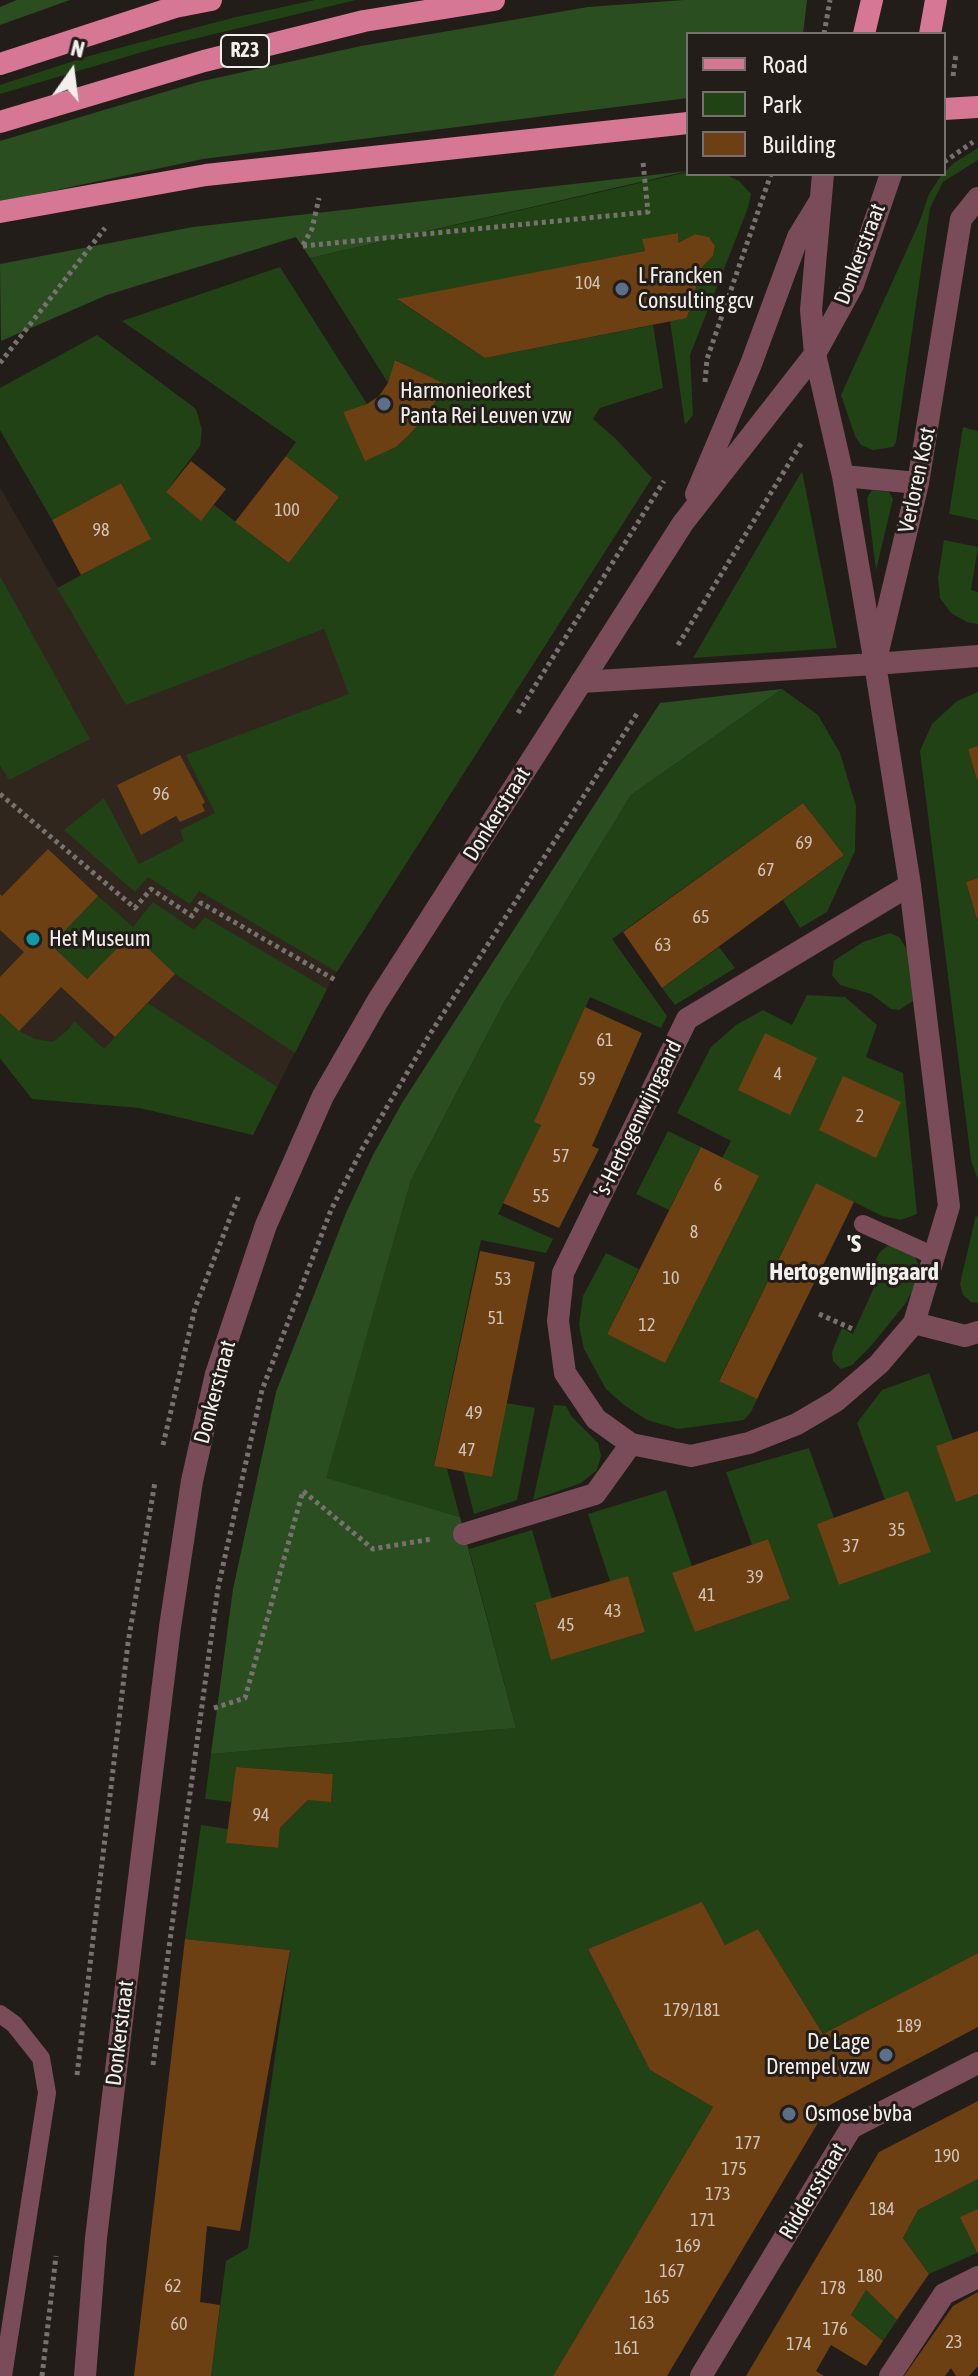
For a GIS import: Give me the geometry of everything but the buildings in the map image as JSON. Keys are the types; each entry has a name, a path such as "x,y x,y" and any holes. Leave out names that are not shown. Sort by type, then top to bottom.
{"main road":[{"path":"0,64 175,7 211,0"},
{"name":"R23","path":"0,122 204,61 349,25 494,0"},
{"path":"864,32 872,0"},
{"path":"930,32 936,0"},
{"path":"946,109 978,107"},
{"path":"0,212 206,175 686,123"}],"street":[{"name":"Donkerstraat","path":"683,523 751,364 798,237 820,201 823,176"},
{"name":"Donkerstraat","path":"85,2376 96,2238 170,1627 192,1481 216,1374 266,1225 323,1096 377,1002 683,523 815,354 853,285 890,176"},
{"name":"Verloren Kost","path":"875,664 918,483 961,219 978,198"},
{"name":"'s-Hertogenwijngaard","path":"820,201 811,310 815,354 843,476 910,885 949,1206 914,1323 879,1364 836,1401 797,1424 749,1443 691,1456 631,1444 596,1419 565,1373 558,1321 563,1273 687,1019 910,885"},
{"path":"843,476 918,483"},
{"path":"581,682 978,656"},
{"path":"914,1323 965,1336 978,1332"},
{"path":"464,1534 595,1494 631,1444"},
{"name":"Riddersstraat","path":"701,2376 851,2128 978,2063"},
{"path":"890,2376 944,2294 978,2277"}],"lane":[{"path":"863,1224 934,1256"},
{"path":"0,2014 14,2024 41,2058 47,2093 3,2376"}],"path":[{"path":"824,32 830,0"},
{"path":"954,72 955,60"},
{"path":"946,160 978,140"},
{"path":"319,198 312,229 303,246 648,212 643,162"},
{"path":"705,388 707,359 770,176"},
{"path":"0,363 105,227"},
{"path":"677,645 798,448"},
{"path":"516,717 670,471"},
{"path":"152,2072 218,1588 262,1390 331,1210 361,1151 430,1034 640,709"},
{"path":"0,794 135,908 151,889 192,916 201,903 337,981"},
{"path":"161,1454 195,1308 226,1224 245,1183"},
{"path":"819,1314 855,1330"},
{"path":"77,2080 128,1643 158,1468"},
{"path":"214,1708 245,1698 303,1491 373,1549 464,1534"},
{"path":"42,2376 57,2251"}],"shaded area":[{"path":"0,488 126,704 324,629 479,749 332,979 253,1135 140,1108 32,1099 0,1058"}],"green space":[{"path":"17,0 70,0 0,25 0,7"},
{"path":"315,0 356,0 156,48 0,94 0,85 89,56 232,18"},
{"path":"684,0 807,0 803,32 686,32 686,98 203,159 0,202 0,141 198,82 361,46 588,7"},
{"path":"978,148 978,160 943,182 930,208 896,442 893,447 873,450 861,445 855,436 841,395 919,223 929,194 954,163"},
{"path":"686,171 310,258 296,237 107,295 1,341 0,264 193,227"},
{"path":"686,172 686,176 728,176 739,181 751,194 690,355 693,415 685,425 670,321 687,318 702,267 713,256 715,246 709,237 695,234 678,243 677,233 643,239 645,251 398,300 485,358 653,325 663,388 600,408 593,419 652,478 337,972 199,891 190,904 148,877 135,892 64,830 104,798 139,864 184,841 180,830 215,813 186,755 349,694 324,629 126,705 57,588 150,539 121,483 52,520 0,430 0,388 97,335 196,409 202,430 200,446 166,492 201,520 214,505 289,563 339,497 286,456 296,442 122,321 280,267 367,404 343,412 365,460 396,447 409,435 428,414 444,384 396,360 388,383 310,258"},
{"path":"963,427 978,431 978,520 949,514"},
{"path":"802,471 837,648 693,658"},
{"path":"872,490 889,492 893,499 876,570 867,498"},
{"path":"944,540 978,547 971,590 978,592 978,624 951,613 940,598 938,578"},
{"path":"0,576 90,739 9,780 0,765"},
{"path":"782,689 818,715 840,753 856,806 855,851 827,912 800,928 783,900 844,855 803,803 612,939 667,1016 661,1028 590,997 535,1122 541,1125 498,1214 553,1239 546,1253 481,1240 434,1465 447,1469 460,1517 325,1479 411,1180 503,1004 631,795"},
{"path":"782,689 631,795 503,1004 411,1180 326,1478 460,1517 516,1728 211,1754 233,1589 276,1392 346,1213 373,1155 402,1103 660,703"},
{"path":"978,692 978,746 968,749 978,783 978,878 966,882 978,922 978,1180 971,1160 920,751 932,724 957,701"},
{"path":"98,896 133,927 153,902 194,930 205,917 327,989 295,1053 175,974 132,933 87,979 51,945"},
{"path":"890,933 899,937 908,951 914,997 899,1010 891,1009 871,994 840,985 832,975 834,961 838,958 863,942"},
{"path":"719,947 735,968 675,1005 662,988"},
{"path":"807,995 845,997 877,1025 866,1057 903,1073 917,1214 901,1220 882,1216 816,1183 719,1380 757,1399 751,1412 744,1420 678,1429 647,1420 606,1389 584,1349 579,1325 583,1296 606,1253 639,1269 607,1334 665,1362 722,1158 731,1141 677,1113 711,1047 736,1025 763,1010 792,1025"},
{"path":"148,1003 277,1087 253,1135 140,1108 32,1099 0,1058 0,1013 19,1031 35,1039 53,1042 74,1021 104,1049"},
{"path":"668,1131 701,1147 669,1210 636,1194"},
{"path":"976,1215 978,1303 971,1302 963,1295 960,1284"},
{"path":"896,1245 914,1255 920,1267 919,1279 905,1304 871,1346 852,1365 841,1369 833,1361 832,1352 842,1328 853,1334 881,1272 872,1267 880,1252 887,1246"},
{"path":"929,1373 953,1440 937,1446 956,1501 978,1494 978,1953 823,2034 758,1929 725,1945 702,1903 588,1949 650,2070 713,2107 553,2376 211,2376 226,2261 248,2248 290,1950 185,1939 201,1825 228,1829 227,1843 277,1848 280,1828 308,1800 331,1801 333,1774 237,1767 232,1802 205,1799 211,1754 516,1728 469,1549 532,1530 552,1599 535,1604 551,1659 645,1632 628,1577 610,1581 588,1514 666,1490 692,1566 695,1632 790,1599 768,1539 752,1545 726,1472 809,1448 834,1518 839,1585 930,1552 908,1492 885,1500 857,1423 882,1390"},
{"path":"506,1403 535,1408 517,1500 474,1514 463,1471 492,1477"},
{"path":"554,1405 566,1406 572,1417 598,1443 601,1456 597,1470 581,1483 533,1500"},
{"path":"978,2179 977,2253 929,2274 903,2238 918,2210"},
{"path":"866,2290 897,2320 883,2341 851,2315"}],"place":[{"name":"L Francken Consulting gcv","path":"622,289"},
{"name":"Harmonieorkest Panta Rei Leuven vzw","path":"384,404"},
{"name":"Het Museum","path":"33,939"},
{"name":"De Lage Drempel vzw","path":"886,2055"},
{"name":"Osmose bvba","path":"789,2114"}],"district":[{"name":"'S Hertogenwijngaard","path":"854,1258"}]}
